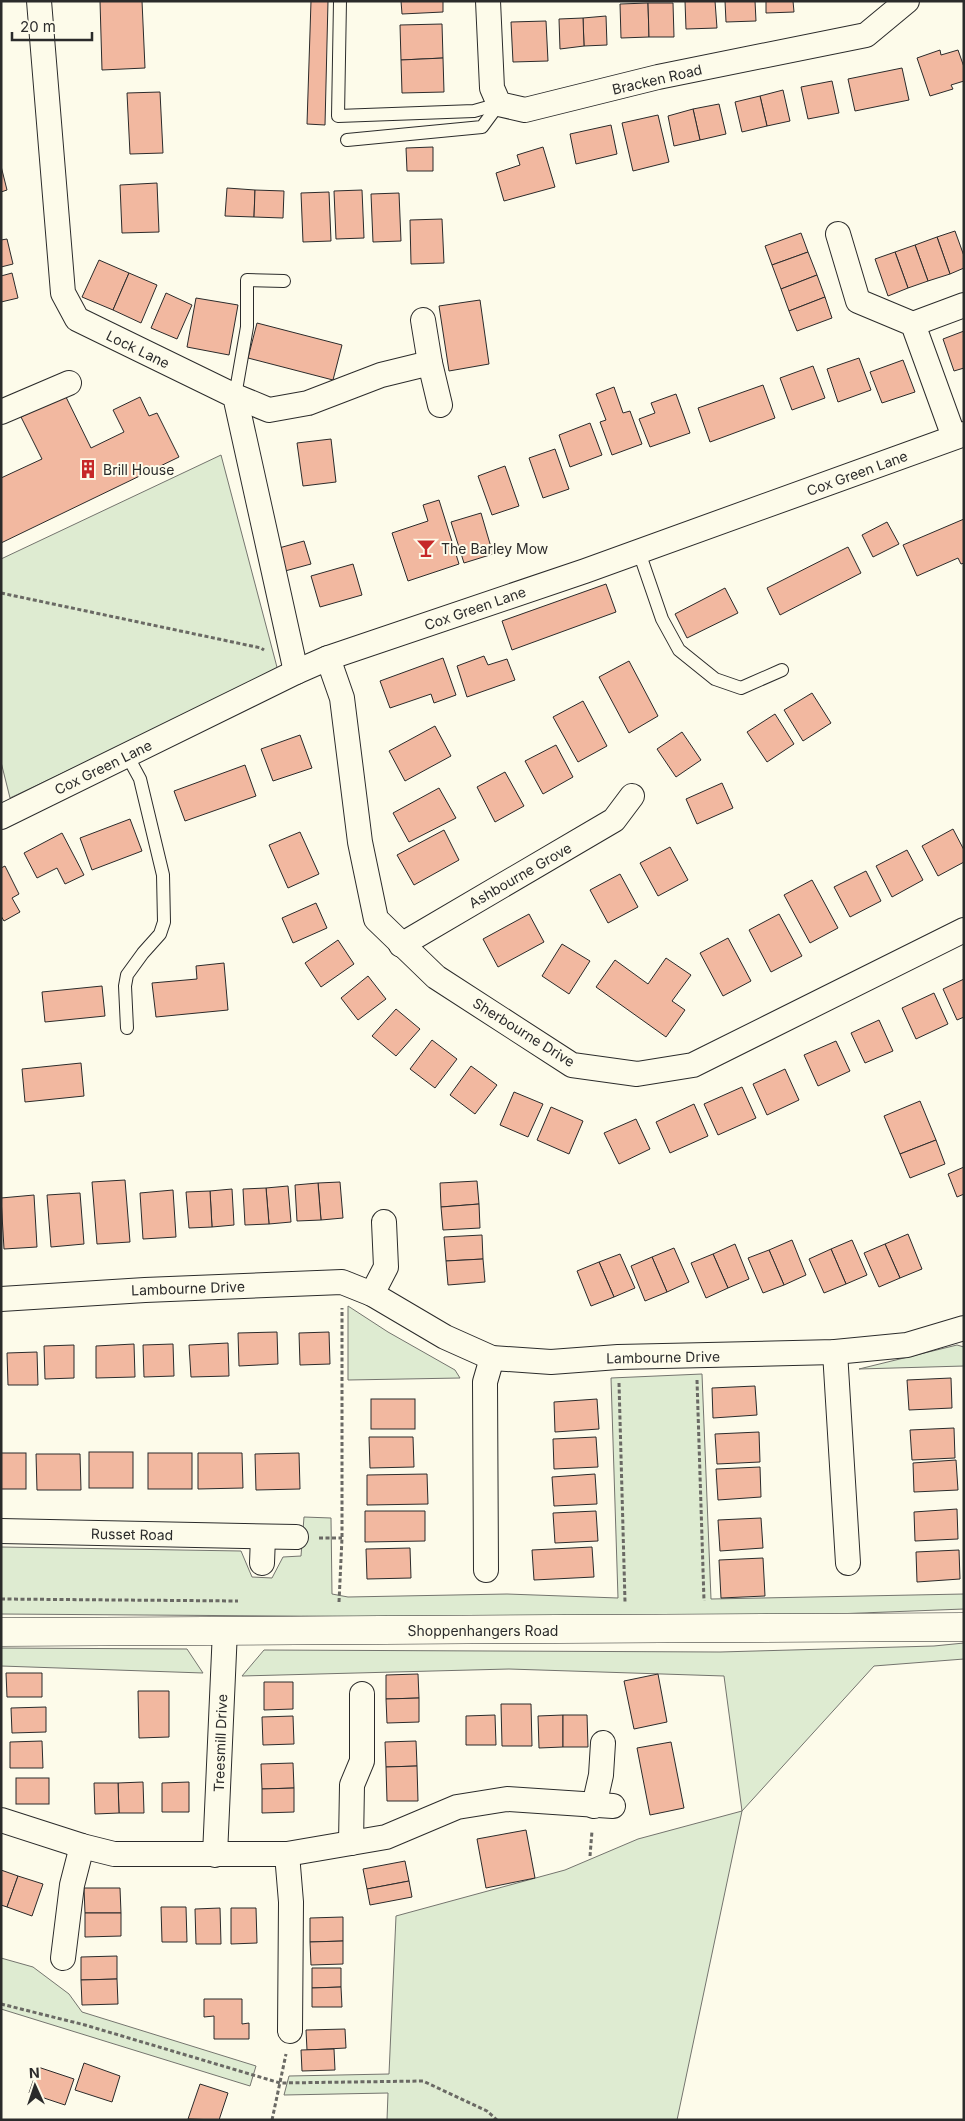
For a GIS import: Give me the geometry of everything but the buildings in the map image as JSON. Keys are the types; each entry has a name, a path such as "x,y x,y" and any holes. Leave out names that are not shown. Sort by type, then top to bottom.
{"street":[{"name":"Lock Lane","path":"39,1 63,293 77,318 235,396 269,410 308,403 381,376 430,363"},
{"path":"488,1 492,88 499,104"},
{"name":"Bracken Road","path":"499,104 525,110 658,77 866,35 907,1"},
{"path":"838,234 858,301 913,324 964,305"},
{"path":"423,320 430,363 440,405"},
{"path":"913,324 959,435"},
{"path":"1,412 70,383"},
{"path":"235,396 296,672"},
{"name":"Cox Green Lane","path":"3,809 127,755 328,658 639,552 959,435"},
{"name":"Sherbourne Drive","path":"328,658 342,698 360,842 376,919 436,977 572,1065 637,1074 693,1065 964,930"},
{"name":"Ashbourne Grove","path":"401,945 614,820 632,796"},
{"path":"372,1294 386,1267 384,1222"},
{"name":"Lambourne Drive","path":"1,1299 145,1290 342,1282 372,1294 444,1337 492,1358 551,1362 618,1357 835,1352 907,1345 964,1328"},
{"path":"835,1352 848,1562"},
{"path":"486,1570 486,1382 492,1358"},
{"name":"Russet Road","path":"1,1531 296,1537"},
{"path":"262,1562 263,1537"},
{"name":"Shoppenhangers Road","path":"1,1632 964,1627"},
{"name":"Treesmill Drive","path":"215,1855 225,1630"},
{"path":"351,1843 352,1785 362,1761 362,1694"},
{"path":"1,1820 82,1846 114,1854 287,1854 386,1837 457,1807 507,1799 604,1806 601,1775 603,1743"},
{"path":"63,1958 72,1885 82,1846"},
{"path":"287,1854 291,1902 290,2031"}],"lane":[{"path":"340,1 338,116 474,112 499,104"},
{"path":"347,140 482,127 499,104"},
{"path":"235,396 247,327 247,280 284,281"},
{"path":"639,552 662,619 679,650 715,679 741,688 782,670"},
{"path":"127,755 140,779 161,868 164,922 160,934 138,959 127,976 125,986 127,1028"}],"path":[{"path":"1,592 261,648 296,672"},
{"path":"339,1602 342,1538 342,1282"},
{"path":"696,1356 704,1606"},
{"path":"618,1357 625,1602"},
{"path":"1,2004 85,2025 280,2083 423,2081 487,2111 497,2120"},
{"path":"272,2120 290,2031"}],"green space":[{"path":"221,455 278,671 10,798 1,762 1,559"},
{"path":"348,1306 388,1332 455,1370 460,1378 348,1380"},
{"path":"957,1345 964,1347 964,1366 859,1369"},
{"path":"702,1374 711,1599 964,1594 964,1609 706,1619 1,1614 1,1547 241,1551 252,1577 272,1578 283,1557 301,1556 304,1517 331,1518 332,1594 348,1597 507,1594 618,1598 611,1378"},
{"path":"964,1643 964,1659 874,1666 742,1811 724,1676 509,1669 242,1676 264,1650 720,1652 934,1646"},
{"path":"1,1648 187,1649 203,1673 1,1666"},
{"path":"742,1811 677,2120 387,2120 388,2093 284,2095 289,2076 389,2074 396,1916 565,1870 638,1839"},
{"path":"1,1958 33,1967 69,1994 82,2012 256,2066 250,2086 1,2009"}],"place":[{"name":"Brill House","path":"88,469"},
{"name":"The Barley Mow","path":"426,548"}]}
